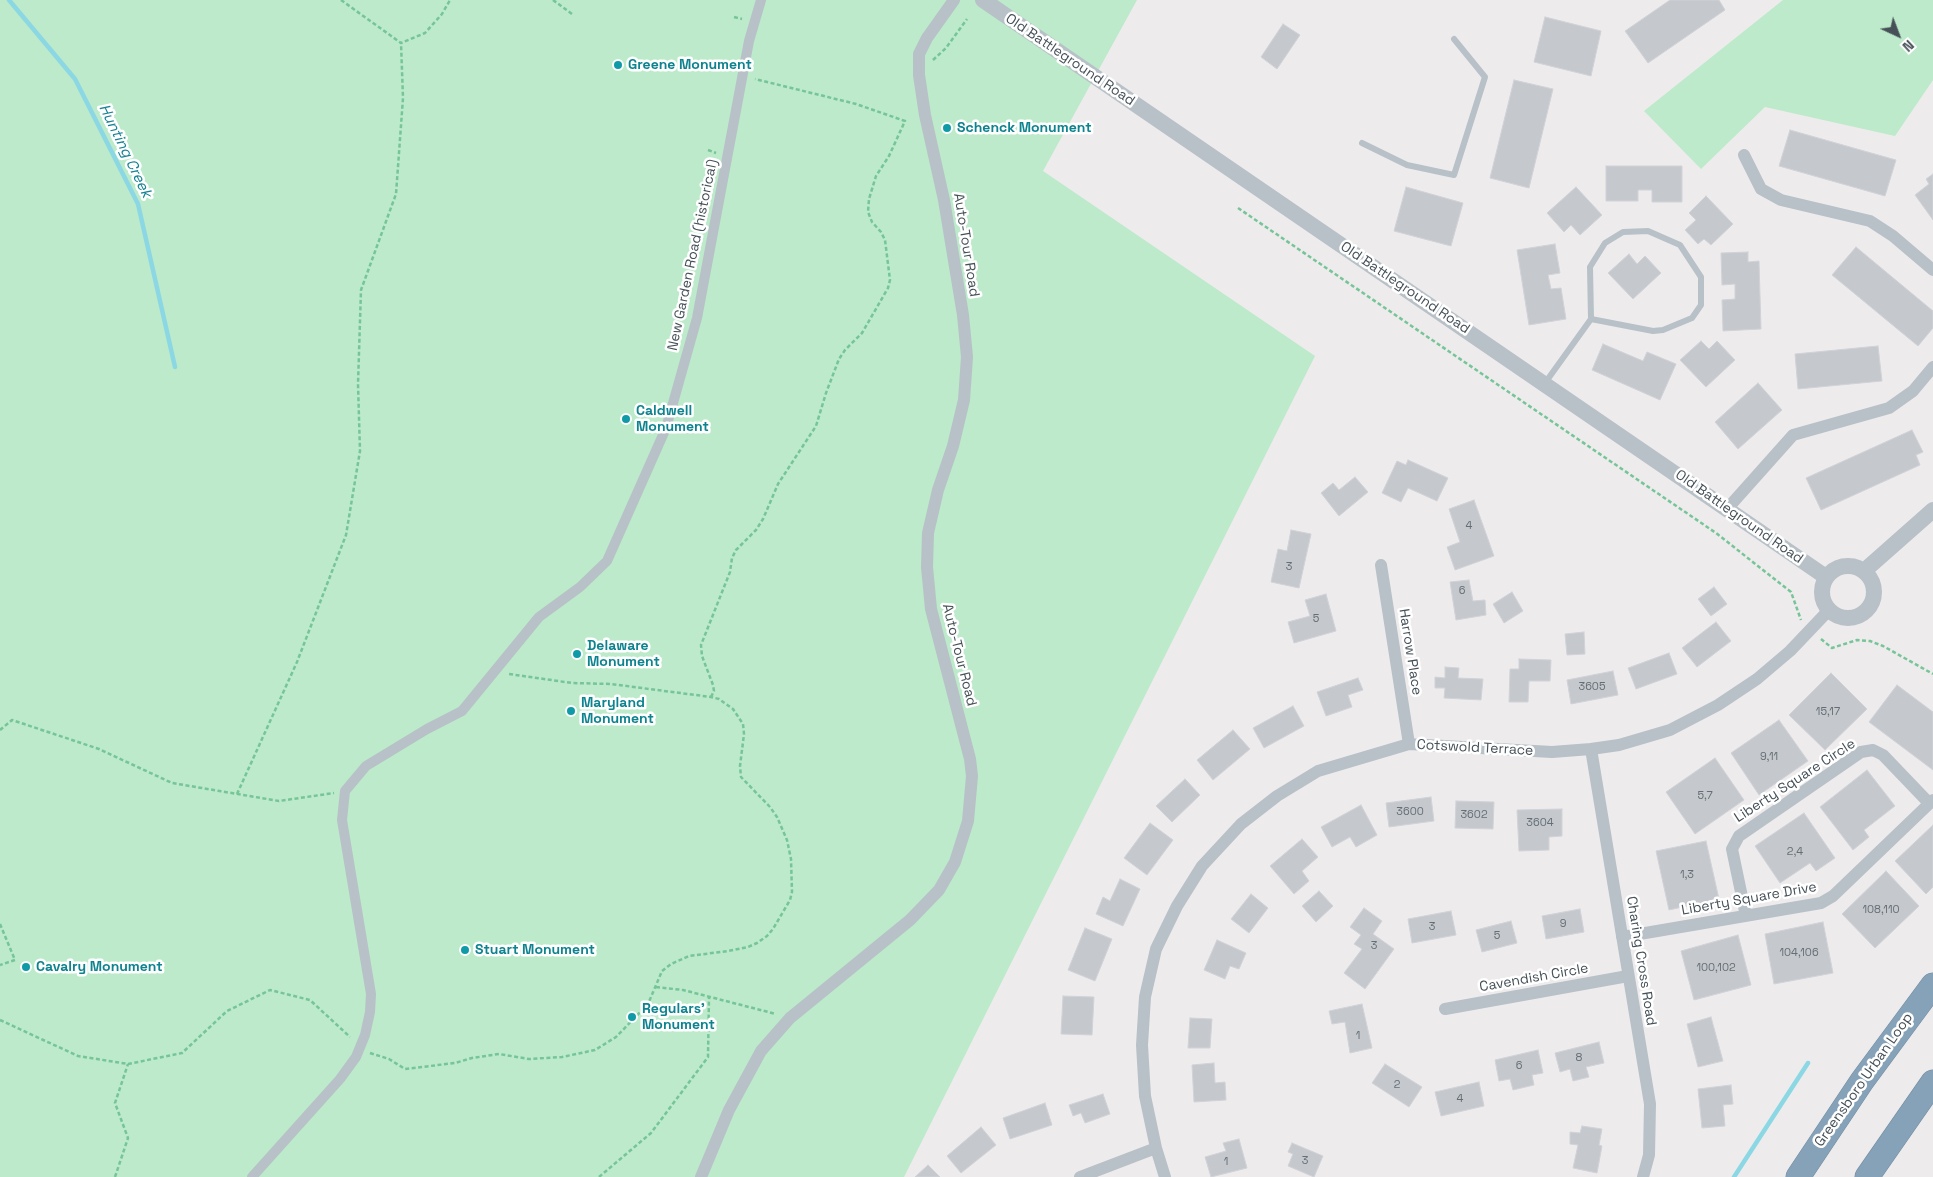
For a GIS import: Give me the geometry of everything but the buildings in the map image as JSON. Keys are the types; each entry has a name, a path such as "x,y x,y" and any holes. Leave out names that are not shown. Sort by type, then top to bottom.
{"highway":[{"name":"Greensboro Urban Loop","path":"1798,1177 1862,1081 1933,985"},
{"path":"1867,1177 1933,1082"}],"street":[{"name":"New Garden Road (historical)","path":"345,791 366,766 427,729 462,711 539,617 580,588 607,561 666,428 697,318 742,76 760,0"},
{"name":"Auto-Tour Road","path":"701,1177 729,1110 761,1051 790,1018 910,920 939,890 955,862 968,821 972,776 970,759 931,609 928,533 938,490 953,446 962,409 968,357 944,200 925,115 919,70 919,54 926,38 954,0"},
{"name":"Old Battleground Road","path":"983,0 1826,577"},
{"path":"1744,155 1761,189 1780,200 1870,221 1893,236 1933,270"},
{"path":"1727,509 1793,435 1890,408 1913,391 1933,367"},
{"path":"1864,571 1933,510"},
{"name":"Harrow Place","path":"1381,565 1409,744"},
{"path":"1840,567 1857,567 1864,571 1870,578 1874,594 1872,602 1861,615 1853,618 1836,616 1824,603 1822,585 1826,577 1840,567"},
{"name":"Cotswold Terrace","path":"1165,1177 1156,1148 1145,1096 1142,1045 1145,997 1156,949 1177,906 1202,866 1241,824 1285,791 1318,772 1409,744 1552,752 1619,745 1670,730 1705,713 1757,679 1790,651 1829,610"},
{"name":"Charing Cross Road","path":"1591,749 1650,1104 1649,1155 1643,1177"},
{"name":"Liberty Square Circle","path":"1746,916 1732,849 1739,836 1861,752 1873,750 1883,755 1931,801"},
{"path":"252,1177 340,1079 361,1047 370,1012 371,994 342,820 345,791"},
{"name":"Liberty Square Drive","path":"1622,937 1821,903 1833,896 1931,801"},
{"name":"Cavendish Circle","path":"1445,1009 1628,976"},
{"path":"1080,1177 1156,1148"}],"lane":[{"path":"1362,143 1407,165 1454,175 1485,77 1454,39"},
{"path":"1545,384 1591,319 1590,267 1605,243 1623,232 1648,231 1680,245 1702,277 1701,305 1692,318 1663,330 1640,330 1591,319"}],"path":[{"path":"341,0 401,43"},
{"path":"401,43 425,33 442,14 450,0"},
{"path":"553,0 572,14"},
{"path":"734,16 745,20"},
{"path":"919,70 946,48 967,19"},
{"path":"237,794 297,662 346,535 360,451 358,384 361,290 396,194 402,98 401,43"},
{"path":"711,697 714,691 713,685 702,656 701,645 730,572 732,558 736,550 756,530 763,519 778,484 816,426 839,359 862,333 888,288 890,280 885,240 872,222 868,206 873,184 889,156 905,121 856,104 742,76"},
{"path":"708,150 718,154"},
{"path":"1238,208 1716,534 1791,592 1801,621 1832,648 1857,640 1870,641 1883,646 1933,674"},
{"path":"0,1020 78,1056 128,1064 182,1053 226,1011 270,990 310,1000 369,1053 389,1059 405,1069 455,1063 499,1054 530,1059 562,1057 595,1050 616,1036 648,1004 662,971 679,959 748,947 767,936 785,910 792,892 791,859 787,840 777,817 766,802 740,777 744,734 743,724 732,709 719,699 711,697 611,684 572,683 507,673 496,668"},
{"path":"0,730 12,720 99,749 172,783 279,801 345,791"},
{"path":"0,924 16,960 0,965"},
{"path":"656,987 674,988 790,1018"},
{"path":"599,1177 651,1133 708,1057 709,997"},
{"path":"115,1177 128,1138 115,1103 128,1064"}],"green space":[{"path":"0,0 1137,0 1043,171 1315,356 904,1177 0,1177"},
{"path":"1783,0 1933,0 1933,80 1895,136 1765,107 1701,169 1644,111"}],"waterway":[{"name":"Hunting Creek","path":"9,0 75,79 138,204 175,367"},
{"path":"1734,1177 1808,1063"}],"place":[{"name":"Greene Monument","path":"618,65"},
{"name":"Schenck Monument","path":"947,128"},
{"name":"Caldwell Monument","path":"626,419"},
{"name":"Delaware Monument","path":"577,654"},
{"name":"Maryland Monument","path":"571,711"},
{"name":"Stuart Monument","path":"465,950"},
{"name":"Cavalry Monument","path":"26,967"},
{"name":"Regulars' Monument","path":"632,1017"}]}
